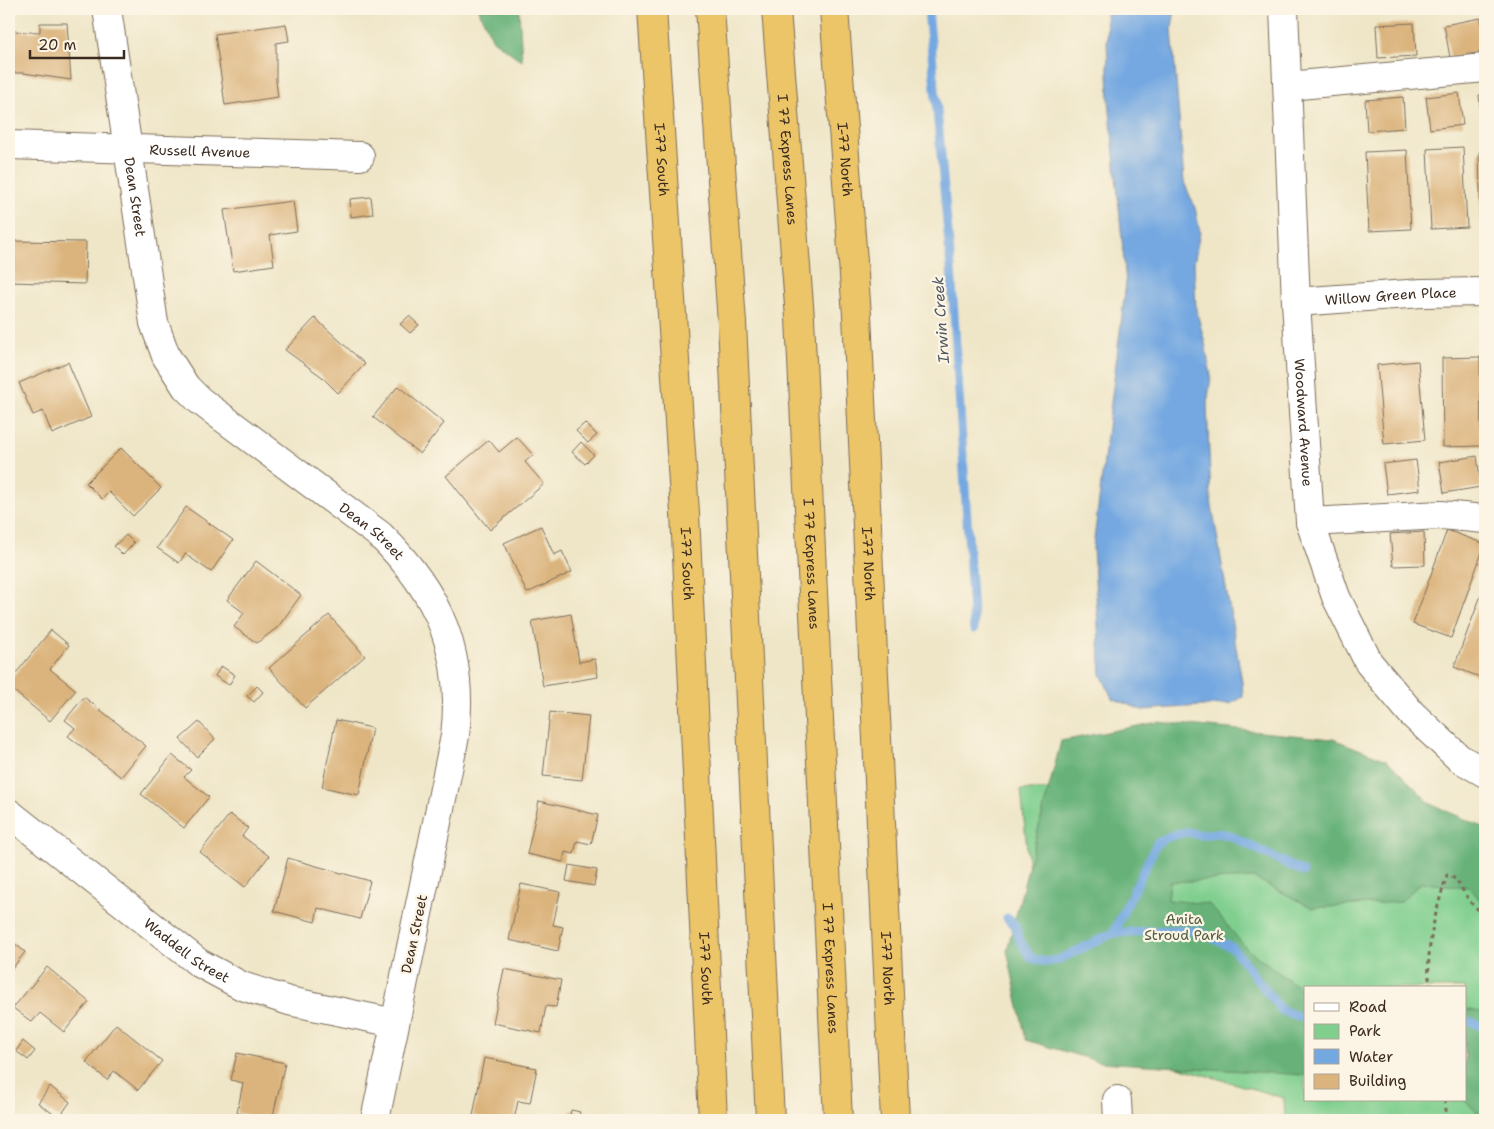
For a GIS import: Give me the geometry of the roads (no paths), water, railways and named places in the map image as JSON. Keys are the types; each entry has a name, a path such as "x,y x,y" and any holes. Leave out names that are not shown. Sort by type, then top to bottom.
{"highway":[{"name":"I-77 South","path":"652,9 684,513 713,1120"},
{"path":"710,9 732,322 770,1120"},
{"name":"I 77 Express Lanes","path":"776,9 800,318 838,1120"},
{"name":"I-77 North","path":"834,9 857,315 895,1120"}],"street":[{"name":"Dean Street","path":"107,9 154,323 166,356 186,386 199,400 380,535 396,551 425,589 437,609 452,650 456,671 458,714 455,736 375,1120"},
{"name":"Woodward Avenue","path":"1284,9 1296,302 1310,522 1336,597 1369,663 1412,714 1459,758 1485,773"},
{"path":"1288,86 1485,68"},
{"name":"Russell Avenue","path":"9,145 360,156"},
{"name":"Willow Green Place","path":"1296,302 1422,293 1485,292"},
{"path":"1310,522 1441,515 1485,519"},
{"name":"Waddell Street","path":"9,813 199,963 242,986 289,1001 396,1023"}],"water":[{"path":"1106,9 1175,9 1172,29 1184,182 1195,208 1200,232 1194,263 1196,309 1211,376 1207,405 1211,500 1242,682 1243,697 1230,704 1142,710 1112,698 1101,674 1093,548 1126,283 1109,100"}],"waterway":[{"name":"Irwin Creek","path":"928,9 951,267 974,629"},
{"path":"1113,933 1157,843 1170,836 1187,832 1200,835 1217,833 1229,835 1303,872"},
{"path":"1007,918 1015,925 1020,941 1031,958 1046,962 1058,960 1113,933 1170,930 1198,931 1233,948 1281,1010 1304,1019"},
{"path":"1466,1020 1485,1027"}],"park label":[{"name":"Anita Stroud Park","path":"1184,928"}]}
